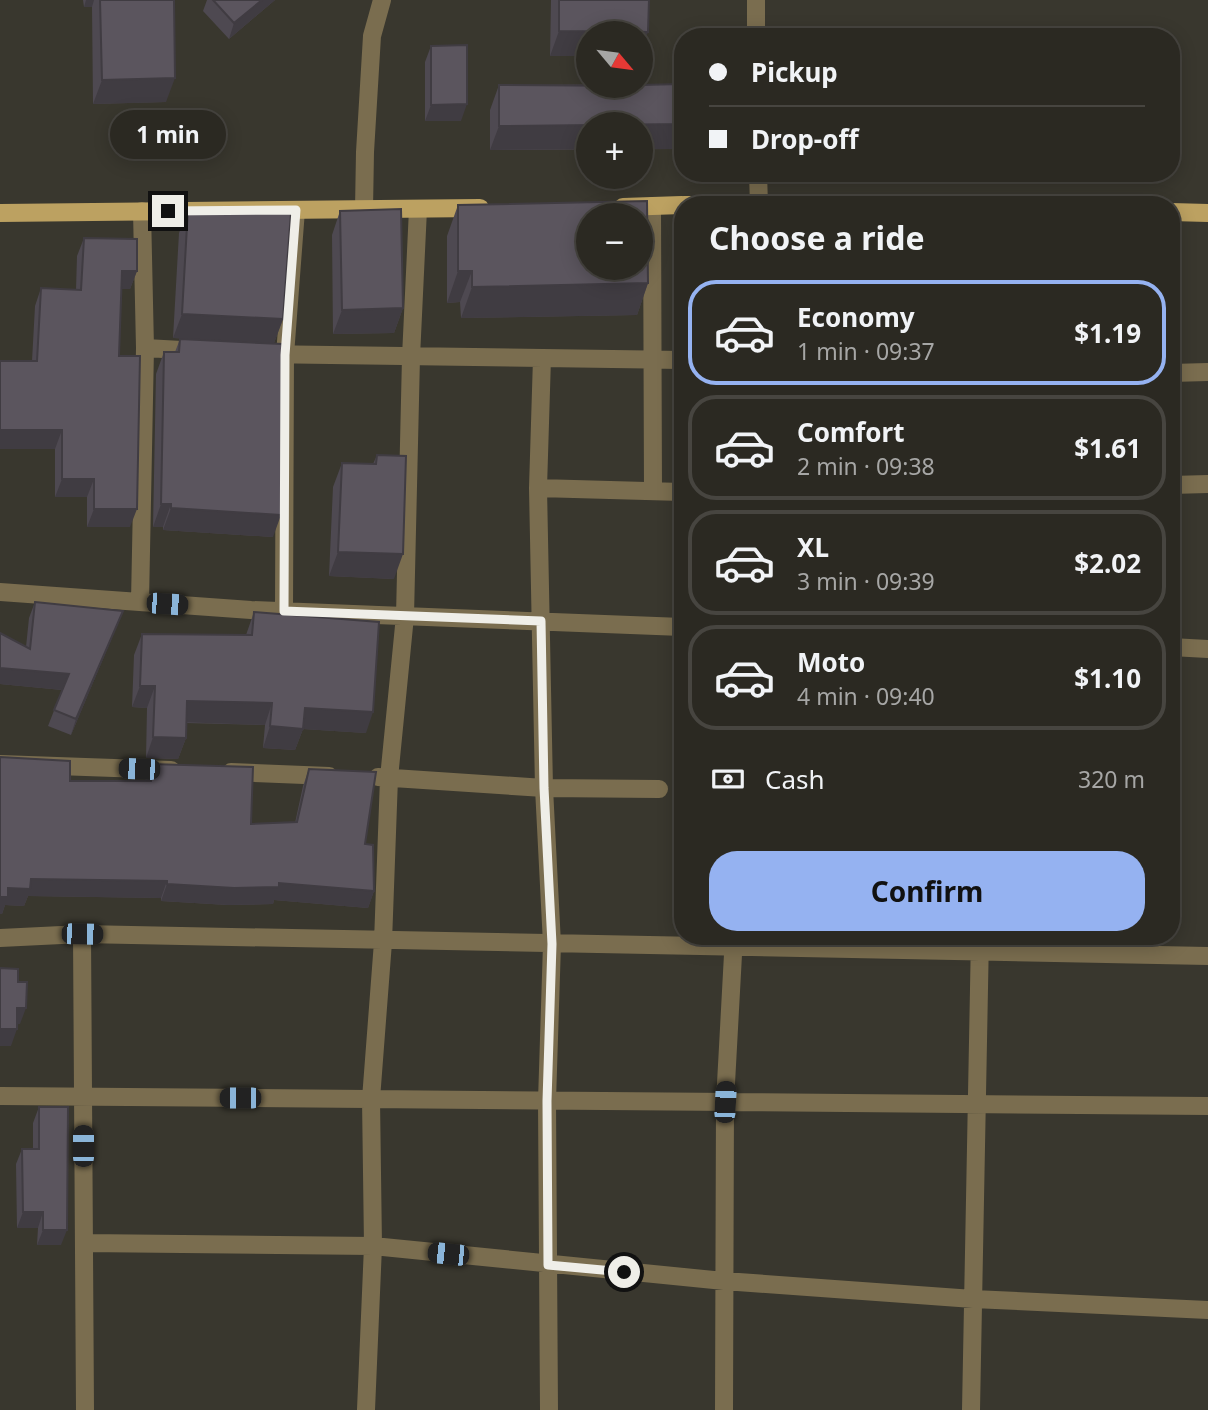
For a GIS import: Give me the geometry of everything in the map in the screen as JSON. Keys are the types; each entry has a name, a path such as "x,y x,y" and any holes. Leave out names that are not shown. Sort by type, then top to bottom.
{"main road":[{"path":"653,206 674,205"},
{"path":"0,213 501,208"},
{"path":"1180,212 1208,213"}],"street":[{"path":"365,209 365,152 372,36 382,0"},
{"path":"756,0 757,28"},
{"path":"366,1410 373,1246 371,1099 383,942 389,778 405,616 411,357 418,209"},
{"path":"284,611 285,355 296,210"},
{"path":"140,602 145,348 142,212"},
{"path":"652,280 653,491"},
{"path":"145,348 222,352"},
{"path":"247,353 674,360"},
{"path":"542,358 538,488 544,788 552,944 547,1101 549,1410"},
{"path":"1180,373 1208,372"},
{"path":"1180,485 1208,484"},
{"path":"538,488 674,492"},
{"path":"0,593 284,611 674,627"},
{"path":"1180,648 1208,649"},
{"path":"0,764 389,778 544,788 659,789"},
{"path":"82,934 85,1410"},
{"path":"0,938 82,934 383,942 674,943"},
{"path":"724,1410 725,1102 734,945"},
{"path":"971,1410 979,945"},
{"path":"1014,945 1208,956"},
{"path":"0,1096 1208,1106"},
{"path":"84,1243 373,1246 724,1281 973,1299 1208,1310"}],"building":[{"path":"100,0 174,0 175,78 102,80"},
{"path":"213,0 262,0 234,23"},
{"path":"559,0 649,0 648,21 576,21 576,31 559,31"},
{"path":"467,45 467,104 431,105 431,46"},
{"path":"674,84 674,124 653,124 653,112 576,112 576,125 499,126 499,85 576,86 576,98 653,98 653,85"},
{"path":"647,201 576,203 576,280 648,280 648,283 472,287 472,271 458,271 458,205"},
{"path":"188,208 291,213 283,319 182,314"},
{"path":"401,209 403,308 342,310 340,211"},
{"path":"84,238 137,239 137,271 122,271 119,356 140,356 137,509 94,509 94,479 62,479 62,430 0,430 0,361 37,361 41,288 81,290"},
{"path":"180,339 282,344 281,515 171,508 171,504 161,504 164,352 179,352"},
{"path":"377,455 406,456 403,554 338,552 342,463 376,464"},
{"path":"35,602 123,611 76,719 54,710 69,674 0,668 0,633 30,649"},
{"path":"254,612 379,622 373,712 305,708 303,729 270,726 272,703 187,701 186,738 153,737 155,686 140,686 142,634 252,635"},
{"path":"0,757 70,761 70,781 151,781 151,764 253,767 251,824 297,822 309,769 376,772 365,844 373,845 374,891 279,883 279,887 234,888 167,884 167,881 31,879 30,889 8,888 8,897 0,897"},
{"path":"0,968 18,969 18,982 27,982 26,1008 17,1008 17,1029 0,1029"},
{"path":"39,1107 68,1107 67,1230 43,1230 43,1212 23,1212 22,1149 39,1149"}],"route":[{"path":"168,211 296,210 285,355 284,611 541,621 544,788 552,944 547,1101 548,1265 624,1272"}]}
